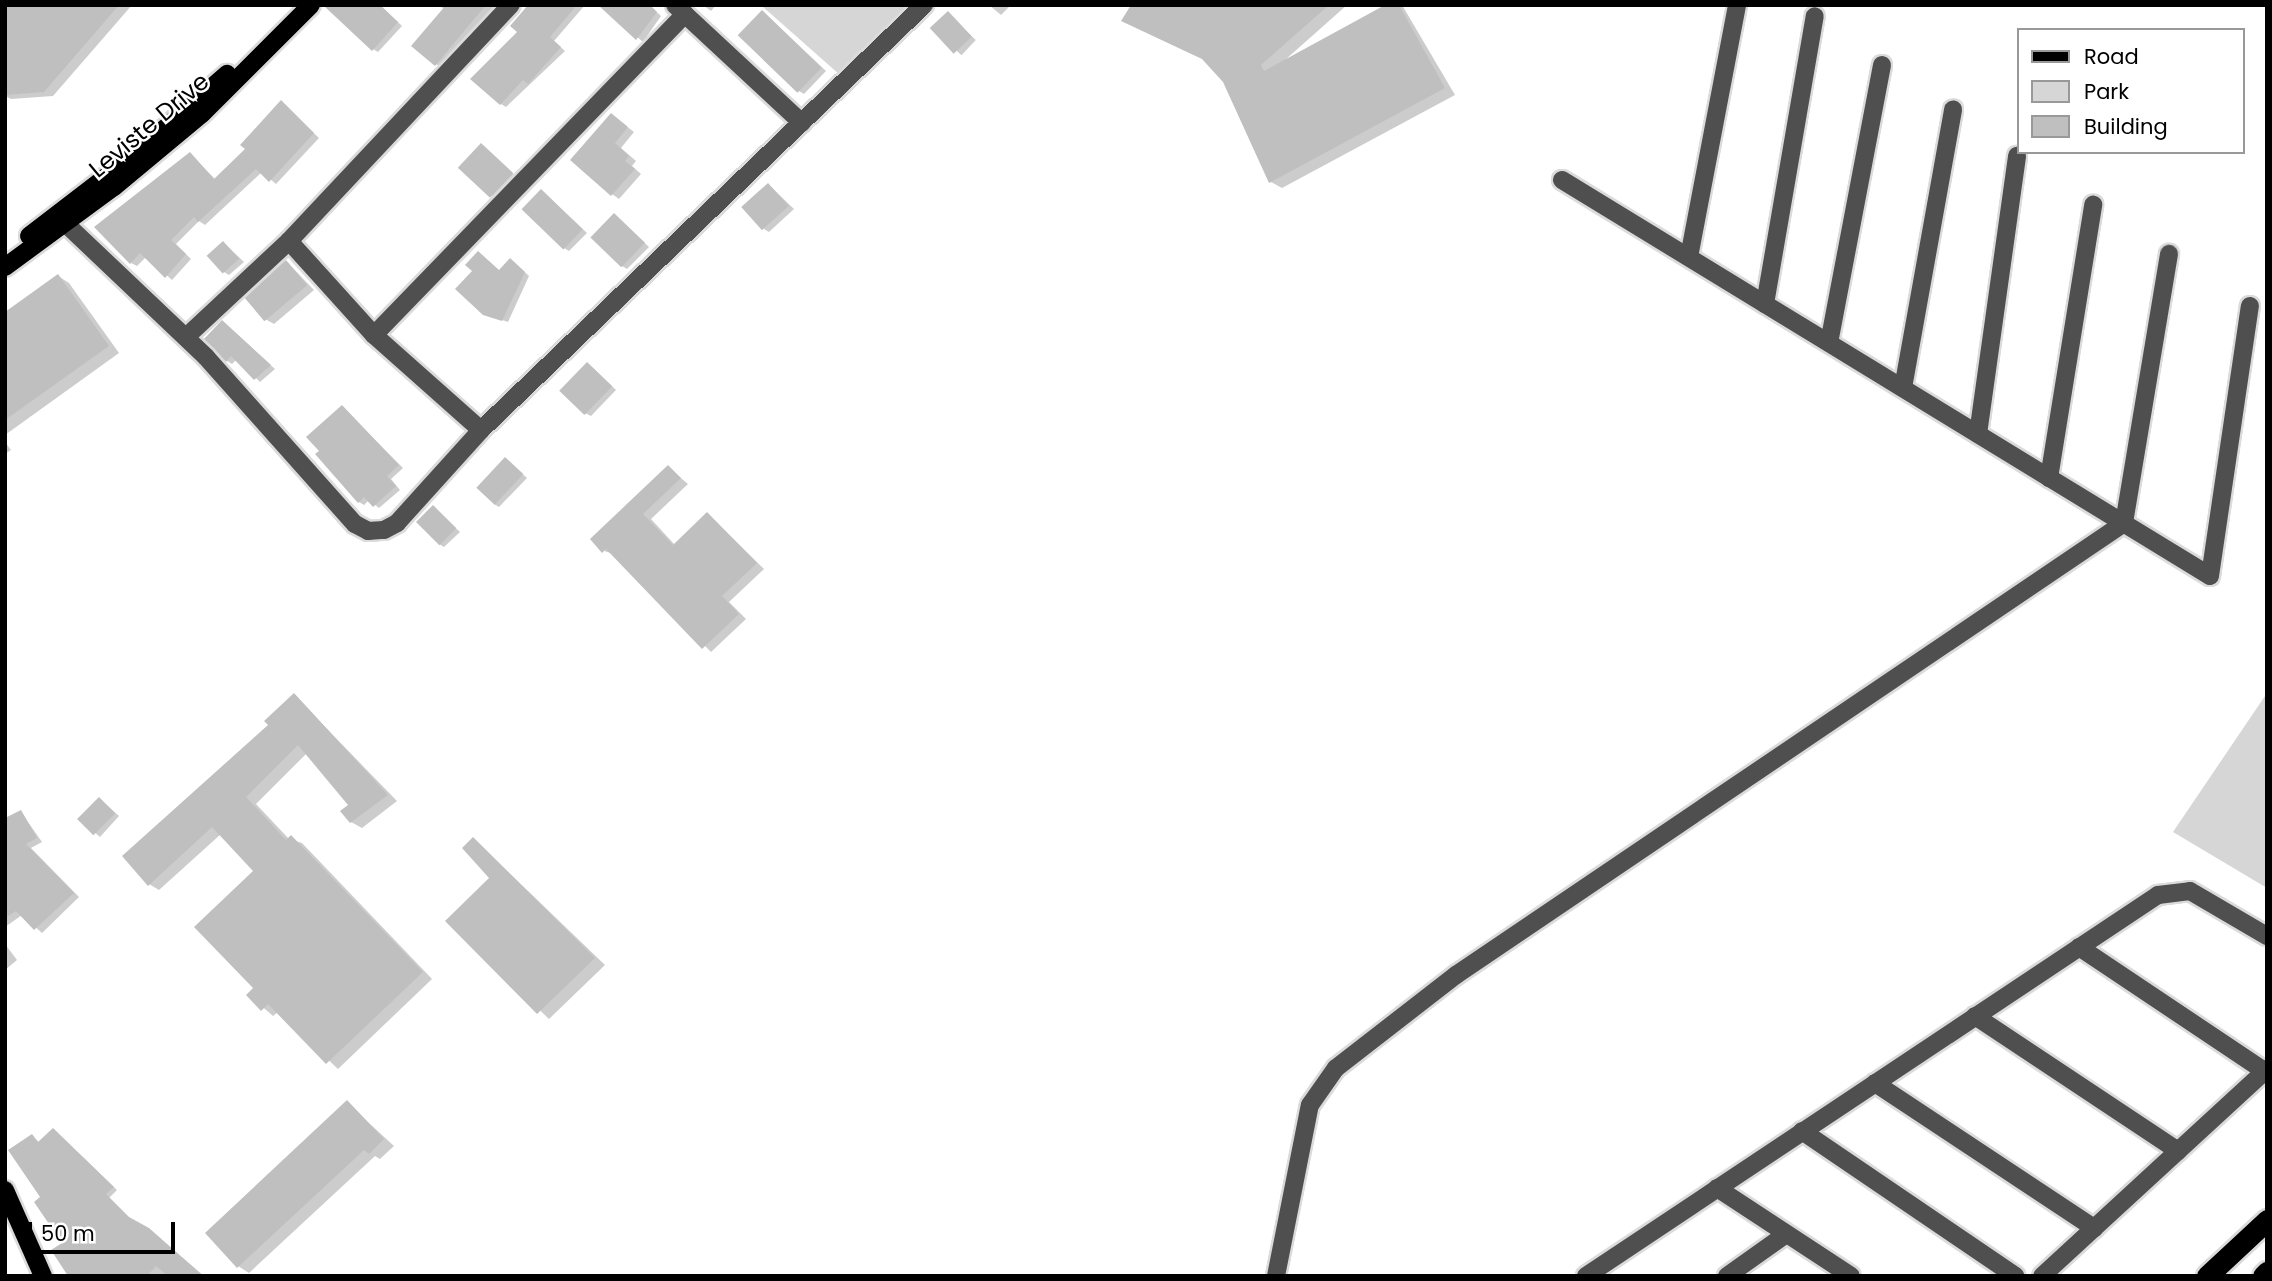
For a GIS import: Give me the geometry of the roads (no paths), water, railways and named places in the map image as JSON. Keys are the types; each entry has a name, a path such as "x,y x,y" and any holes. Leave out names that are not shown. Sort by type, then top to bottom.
{"highway":[{"path":"2207,1276 2267,1220"},
{"path":"2263,1276 2267,1272"}],"main road":[{"name":"Leviste Drive","path":"5,253 175,121 297,5"},
{"name":"Leviste Drive","path":"5,267 66,224 202,114 311,5"},
{"path":"5,1190 43,1276"}],"street":[{"path":"186,337 289,241 512,5"},
{"path":"66,224 186,337 355,524 368,531 397,523 481,430 924,5"},
{"path":"1689,257 1737,5"},
{"path":"374,335 680,10 802,123"},
{"path":"1765,304 1815,16"},
{"path":"1829,343 1882,65"},
{"path":"1903,388 1953,109"},
{"path":"1978,434 2017,156"},
{"path":"1562,180 2210,576 2250,306"},
{"path":"2049,478 2093,205"},
{"path":"289,241 374,335 481,430"},
{"path":"1276,1276 1310,1105 1336,1068 1456,975 2124,523 2169,254"},
{"path":"1586,1276 2147,901 2175,889 2200,895 2267,936"},
{"path":"2042,1276 2265,1070 2079,947"},
{"path":"1975,1016 2178,1151"},
{"path":"1875,1083 2094,1228"},
{"path":"1802,1131 2015,1276"},
{"path":"1717,1188 1851,1276"},
{"path":"1727,1276 1786,1234"}]}
